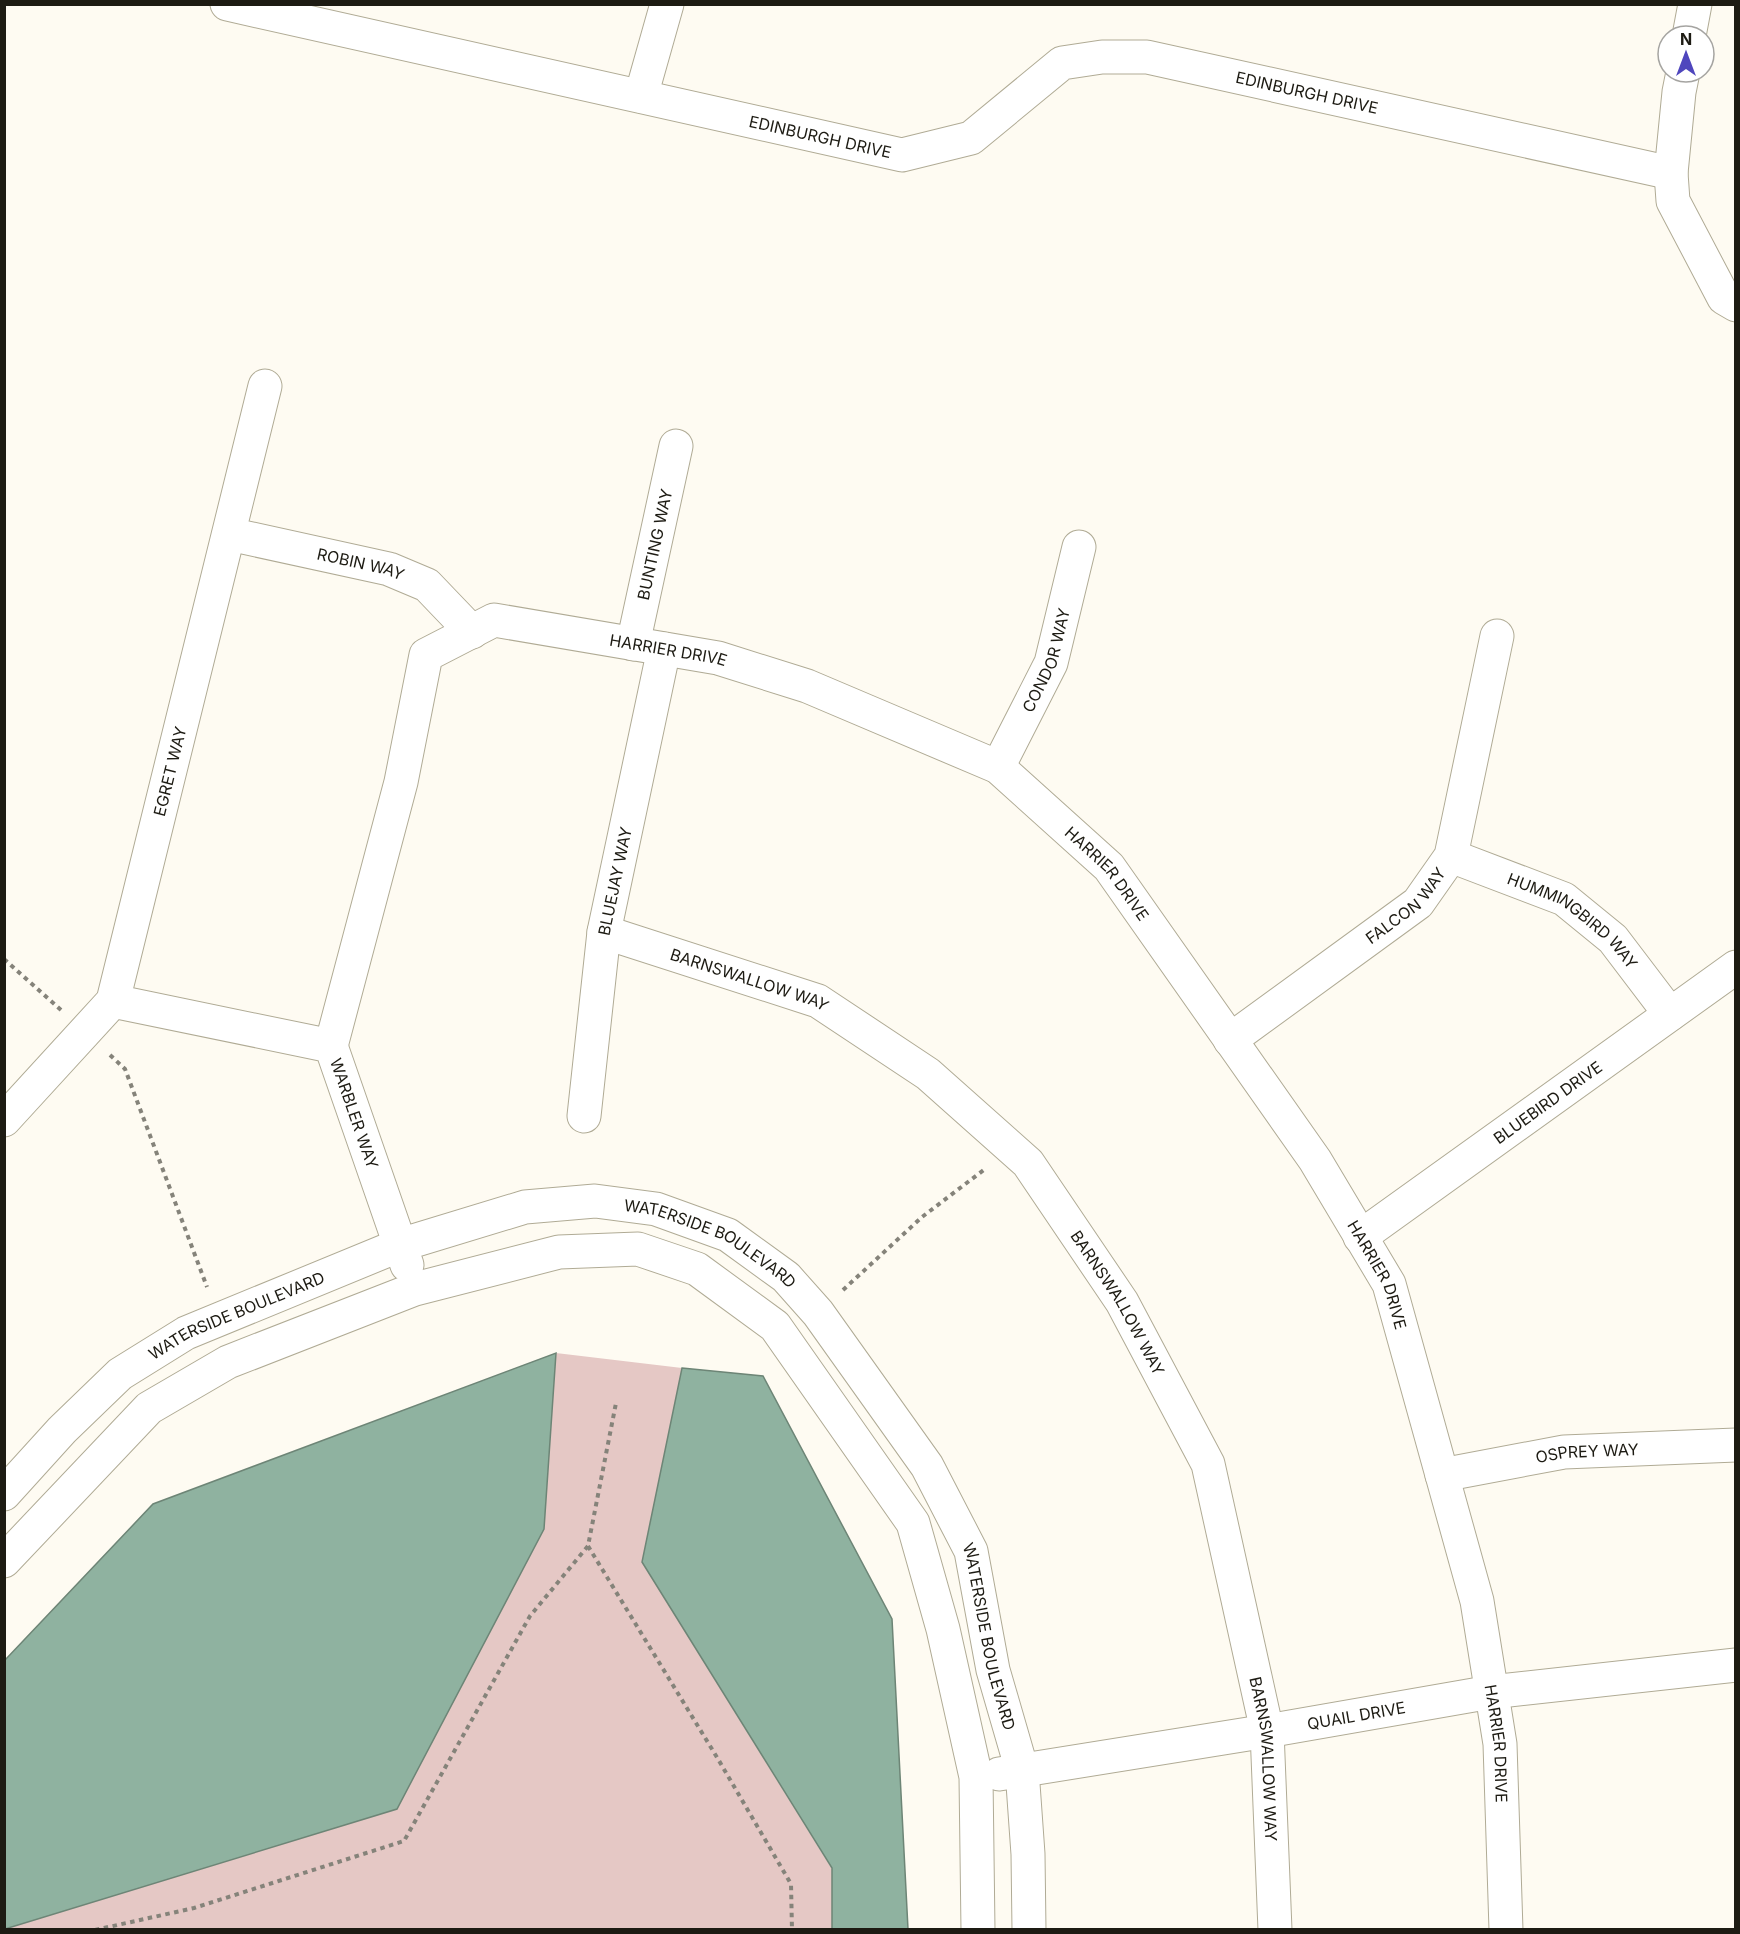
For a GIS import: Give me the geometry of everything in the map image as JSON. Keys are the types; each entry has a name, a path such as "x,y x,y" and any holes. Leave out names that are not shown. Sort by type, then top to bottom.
{"street":[{"name":"EDINBURGH DRIVE","path":"227,4 902,155 970,138 1062,63 1102,57 1148,57 1671,173"},
{"path":"641,96 667,4"},
{"path":"1691,24 1695,4"},
{"path":"1681,84 1671,173 1673,201 1724,298 1736,305"},
{"name":"EGRET WAY","path":"4,1120 113,1001 265,386"},
{"name":"BUNTING WAY","path":"649,647 676,446"},
{"name":"ROBIN WAY","path":"229,534 389,569 427,585 472,632"},
{"name":"CONDOR WAY","path":"998,767 1051,663 1079,547"},
{"name":"HARRIER DRIVE","path":"331,1046 401,782 426,655 494,620 718,658 807,686 998,767 1109,867 1315,1161 1389,1284 1477,1601 1500,1744 1506,1929"},
{"name":"FALCON WAY","path":"1230,1040 1418,903 1451,856 1497,636"},
{"name":"BLUEJAY WAY","path":"584,1116 604,932 649,647"},
{"name":"HUMMINGBIRD WAY","path":"1451,856 1564,899 1613,939 1670,1014"},
{"name":"BARNSWALLOW WAY","path":"604,932 818,1001 928,1074 1028,1163 1122,1302 1208,1464 1267,1731 1275,1929"},
{"name":"BLUEBIRD DRIVE","path":"1360,1237 1736,967"},
{"name":"WARBLER WAY","path":"113,1001 331,1046 416,1289"},
{"name":"WATERSIDE BOULEVARD","path":"4,1494 62,1430 120,1374 186,1333 400,1245 525,1207 595,1201 656,1209 728,1235 786,1277 818,1313 927,1466 971,1551 993,1670 1022,1770 1028,1854 1029,1929"},
{"name":"WATERSIDE BOULEVARD","path":"4,1561 149,1408 228,1362 416,1289 559,1252 638,1249 697,1269 775,1326 913,1523 944,1629 976,1777 978,1929"},
{"name":"OSPREY WAY","path":"1442,1475 1564,1452 1736,1445"},
{"name":"QUAIL DRIVE","path":"976,1777 1267,1731 1491,1692 1736,1665"}],"path":[{"path":"4,959 125,1069 219,1319"},
{"path":"818,1313 922,1217 1011,1149"},
{"path":"95,1929 194,1908 404,1841 530,1616 588,1546 616,1403"},
{"path":"588,1546 791,1884 792,1929"}],"shaded area":[{"path":"556,1353 682,1368 642,1562 832,1869 832,1929 5,1929 397,1809 544,1529"},
{"path":"556,1353 544,1529 397,1809 5,1929 5,1660 153,1504"},
{"path":"682,1368 763,1376 892,1619 908,1929 832,1929 832,1868 642,1562"}]}
